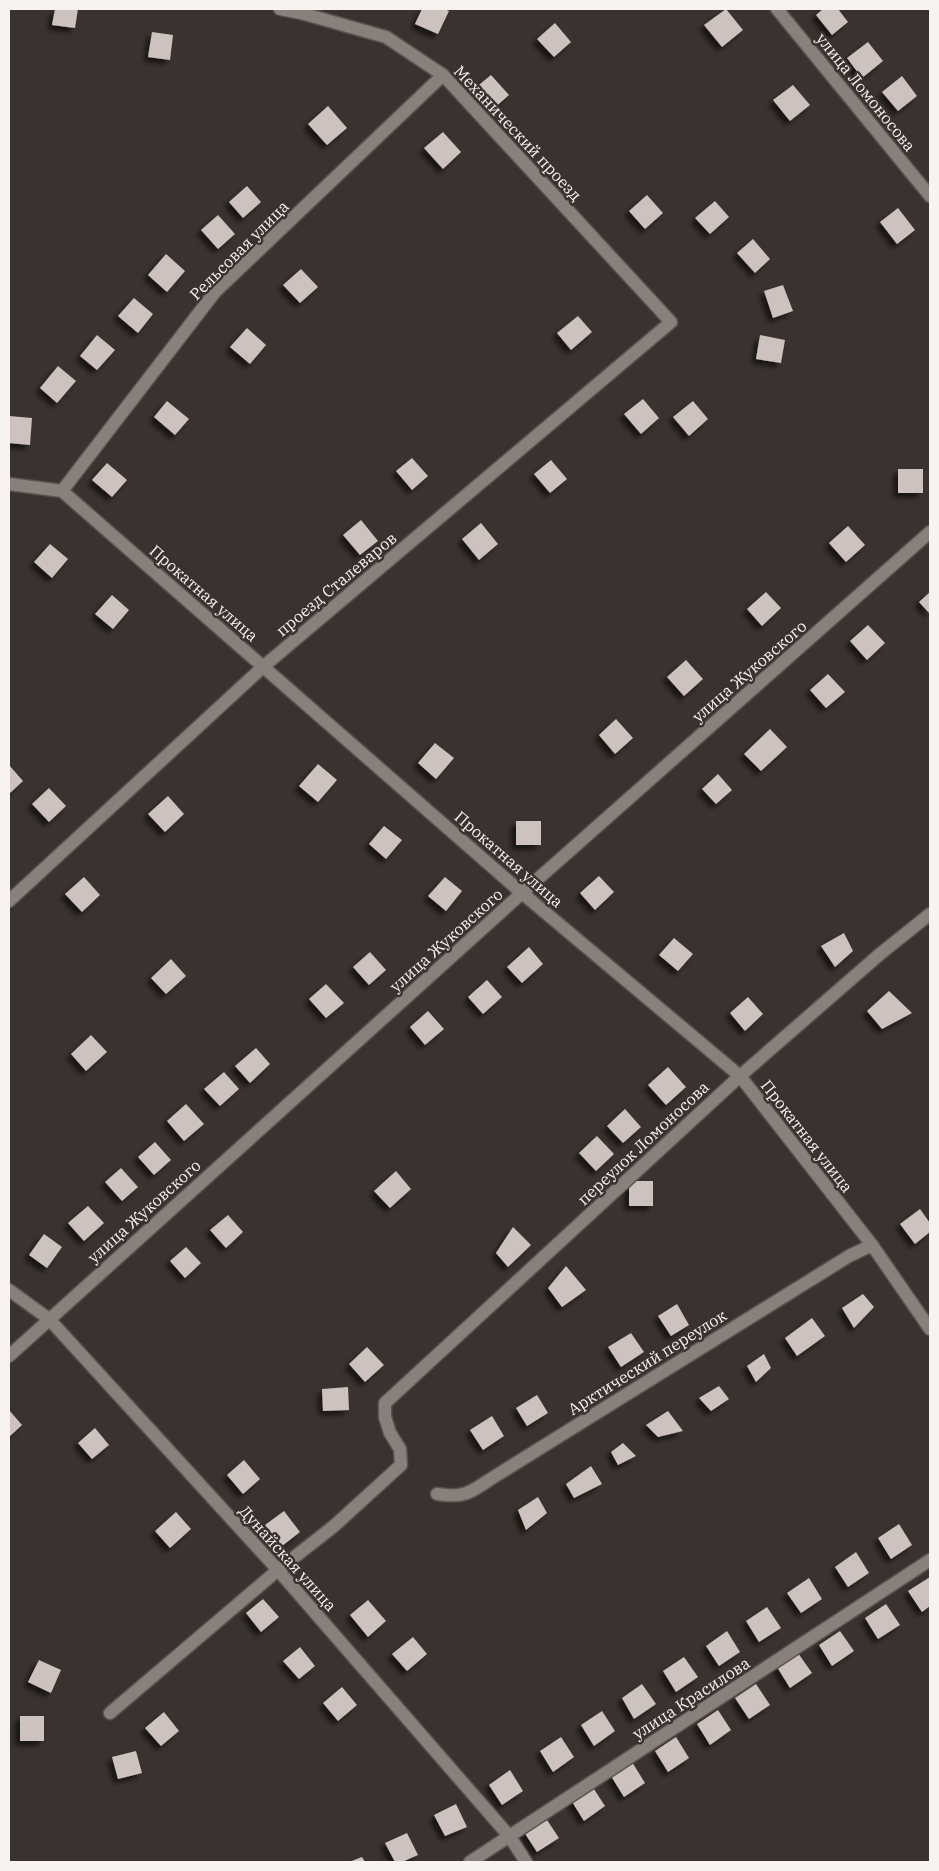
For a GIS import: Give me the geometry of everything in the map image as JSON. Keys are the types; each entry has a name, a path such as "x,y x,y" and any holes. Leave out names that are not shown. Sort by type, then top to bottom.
{"street":[{"name":"Механический проезд","path":"280,9 386,37 443,75 671,322"},
{"name":"улица Ломоносова","path":"777,9 930,196"},
{"name":"Рельсовая улица","path":"62,491 215,292 443,75"},
{"name":"проезд Сталеваров","path":"9,901 264,666 671,322"},
{"path":"9,484 62,491"},
{"name":"Прокатная улица","path":"62,491 522,893 740,1076 872,1246 930,1329"},
{"name":"улица Жуковского","path":"9,1356 522,893 930,532"},
{"name":"переулок Ломоносова","path":"278,1570 334,1526 401,1464 400,1449 390,1433 384,1417 385,1403 740,1076 880,954 930,914"},
{"name":"Арктический переулок","path":"437,1494 455,1497 473,1492 488,1480 849,1256 872,1246"},
{"name":"Дунайская улица","path":"9,1290 49,1318 278,1570 510,1837 526,1862"},
{"name":"улица Красилова","path":"470,1862 930,1560"},
{"path":"110,1713 278,1570"}],"building":[{"path":"55,9 78,9 75,28 52,25"},
{"path":"422,9 444,9 449,11 438,34 415,24"},
{"path":"726,9 743,30 722,47 704,25"},
{"path":"823,9 838,9 848,22 832,35 816,15"},
{"path":"555,23 571,42 554,57 537,39"},
{"path":"152,32 173,35 170,60 148,57"},
{"path":"868,42 883,61 862,78 847,58"},
{"path":"491,75 509,95 492,110 474,89"},
{"path":"902,76 917,96 898,111 882,92"},
{"path":"793,85 810,105 790,121 773,100"},
{"path":"328,106 347,128 327,145 308,124"},
{"path":"443,132 461,152 443,169 424,148"},
{"path":"247,186 261,202 243,218 229,202"},
{"path":"647,195 663,213 645,229 629,211"},
{"path":"715,201 729,217 710,234 695,218"},
{"path":"898,208 915,230 897,244 880,222"},
{"path":"218,215 235,234 218,249 201,230"},
{"path":"753,239 770,259 755,273 737,253"},
{"path":"166,254 185,271 167,292 148,275"},
{"path":"301,269 318,287 300,303 283,285"},
{"path":"783,285 793,311 773,318 764,291"},
{"path":"134,298 153,314 138,333 118,316"},
{"path":"578,316 592,332 571,350 557,333"},
{"path":"247,328 266,345 250,364 230,347"},
{"path":"97,335 115,350 97,370 80,356"},
{"path":"760,335 785,340 781,363 756,359"},
{"path":"58,366 76,381 57,403 40,388"},
{"path":"643,399 659,418 641,434 624,414"},
{"path":"167,401 189,419 175,435 154,417"},
{"path":"693,401 708,419 689,436 673,417"},
{"path":"9,416 32,418 30,445 9,443"},
{"path":"412,458 428,476 412,490 396,471"},
{"path":"551,460 567,479 550,493 534,474"},
{"path":"107,463 127,480 112,497 92,480"},
{"path":"898,469 923,469 923,493 898,493"},
{"path":"361,520 378,541 360,555 343,535"},
{"path":"481,523 498,544 479,560 462,539"},
{"path":"848,526 865,545 846,562 829,543"},
{"path":"50,544 68,559 52,578 34,562"},
{"path":"766,592 781,608 762,626 747,609"},
{"path":"930,592 930,614 919,602"},
{"path":"112,595 129,610 113,629 95,614"},
{"path":"868,625 885,643 867,660 850,641"},
{"path":"686,660 703,679 684,696 667,677"},
{"path":"828,674 845,692 826,708 810,690"},
{"path":"616,719 633,738 615,754 599,735"},
{"path":"770,729 787,747 761,771 744,754"},
{"path":"435,743 454,758 436,779 418,763"},
{"path":"318,764 337,780 318,802 299,786"},
{"path":"9,765 23,781 9,794"},
{"path":"718,774 732,790 716,804 702,789"},
{"path":"49,788 66,806 49,822 32,804"},
{"path":"168,796 184,814 165,832 148,814"},
{"path":"516,821 541,821 541,845 516,845"},
{"path":"384,826 402,840 386,859 369,844"},
{"path":"599,876 614,892 595,910 580,893"},
{"path":"84,877 100,895 82,912 65,894"},
{"path":"445,877 462,891 446,911 428,896"},
{"path":"844,933 853,951 835,967 821,946"},
{"path":"674,938 693,954 678,971 659,955"},
{"path":"529,947 543,964 522,983 507,967"},
{"path":"370,952 386,970 369,985 353,967"},
{"path":"171,959 186,976 166,994 151,978"},
{"path":"487,980 502,997 483,1014 468,997"},
{"path":"326,984 344,1003 326,1018 309,999"},
{"path":"889,991 912,1013 882,1029 867,1011"},
{"path":"748,997 763,1014 745,1031 730,1013"},
{"path":"428,1011 444,1029 425,1045 410,1027"},
{"path":"91,1035 107,1052 86,1071 71,1054"},
{"path":"256,1048 270,1064 250,1083 235,1066"},
{"path":"668,1067 686,1087 666,1105 648,1085"},
{"path":"224,1072 239,1089 220,1106 204,1089"},
{"path":"186,1104 204,1124 184,1141 167,1121"},
{"path":"625,1109 641,1127 623,1143 607,1126"},
{"path":"597,1136 614,1154 596,1171 579,1153"},
{"path":"155,1142 171,1160 154,1175 138,1157"},
{"path":"121,1168 138,1187 122,1201 105,1182"},
{"path":"396,1171 411,1189 390,1208 374,1191"},
{"path":"629,1181 653,1181 653,1206 629,1206"},
{"path":"88,1206 104,1223 84,1241 68,1223"},
{"path":"920,1209 930,1223 930,1232 915,1244 900,1224"},
{"path":"228,1215 243,1232 226,1248 210,1230"},
{"path":"513,1227 531,1245 508,1267 496,1253"},
{"path":"44,1234 62,1247 47,1268 29,1255"},
{"path":"186,1247 201,1263 185,1278 170,1261"},
{"path":"566,1266 586,1290 562,1307 548,1288"},
{"path":"863,1294 874,1307 854,1328 842,1308"},
{"path":"677,1304 689,1325 671,1336 658,1316"},
{"path":"812,1318 825,1336 797,1356 785,1338"},
{"path":"631,1333 644,1352 621,1367 608,1347"},
{"path":"367,1347 384,1365 365,1382 349,1364"},
{"path":"764,1354 771,1368 756,1382 747,1366"},
{"path":"719,1386 729,1399 711,1411 699,1398"},
{"path":"348,1387 349,1410 323,1411 322,1389"},
{"path":"537,1395 548,1413 527,1426 516,1408"},
{"path":"9,1410 22,1425 9,1437"},
{"path":"668,1411 683,1431 658,1437 646,1425"},
{"path":"492,1416 504,1436 483,1450 470,1430"},
{"path":"95,1428 109,1445 92,1459 78,1443"},
{"path":"623,1443 636,1456 618,1465 611,1452"},
{"path":"244,1460 260,1479 243,1494 227,1475"},
{"path":"591,1466 602,1484 574,1498 566,1484"},
{"path":"538,1497 547,1513 526,1530 518,1510"},
{"path":"284,1511 300,1532 282,1546 265,1525"},
{"path":"176,1512 191,1529 170,1548 155,1531"},
{"path":"899,1524 912,1545 891,1559 878,1538"},
{"path":"856,1552 869,1573 848,1587 835,1567"},
{"path":"930,1577 930,1606 922,1612 908,1591"},
{"path":"809,1578 822,1599 801,1613 787,1593"},
{"path":"263,1599 279,1617 261,1632 246,1613"},
{"path":"368,1600 386,1621 368,1637 350,1615"},
{"path":"886,1604 900,1625 878,1639 865,1618"},
{"path":"767,1607 781,1628 759,1642 746,1621"},
{"path":"727,1631 740,1652 719,1666 706,1646"},
{"path":"840,1631 854,1651 832,1666 819,1645"},
{"path":"413,1637 427,1654 407,1671 392,1654"},
{"path":"300,1647 315,1666 299,1679 283,1661"},
{"path":"798,1653 812,1673 790,1688 777,1667"},
{"path":"684,1657 698,1677 676,1692 663,1671"},
{"path":"39,1660 61,1670 51,1693 28,1682"},
{"path":"642,1684 656,1704 634,1719 622,1698"},
{"path":"756,1684 770,1705 749,1719 735,1698"},
{"path":"342,1687 357,1705 338,1721 323,1703"},
{"path":"718,1710 731,1730 710,1745 697,1724"},
{"path":"602,1711 615,1731 594,1746 581,1725"},
{"path":"164,1712 179,1731 161,1746 145,1728"},
{"path":"20,1716 44,1716 44,1741 20,1741"},
{"path":"561,1737 574,1757 553,1772 540,1751"},
{"path":"676,1737 689,1758 668,1772 655,1751"},
{"path":"136,1751 142,1773 118,1779 112,1757"},
{"path":"632,1762 645,1783 624,1797 611,1776"},
{"path":"510,1770 523,1791 502,1805 489,1785"},
{"path":"592,1786 605,1806 584,1821 571,1800"},
{"path":"456,1804 467,1827 445,1836 434,1815"},
{"path":"545,1817 559,1838 537,1852 524,1832"},
{"path":"407,1833 418,1855 402,1862 395,1862 385,1843"},
{"path":"362,1857 365,1862 349,1862"}]}
